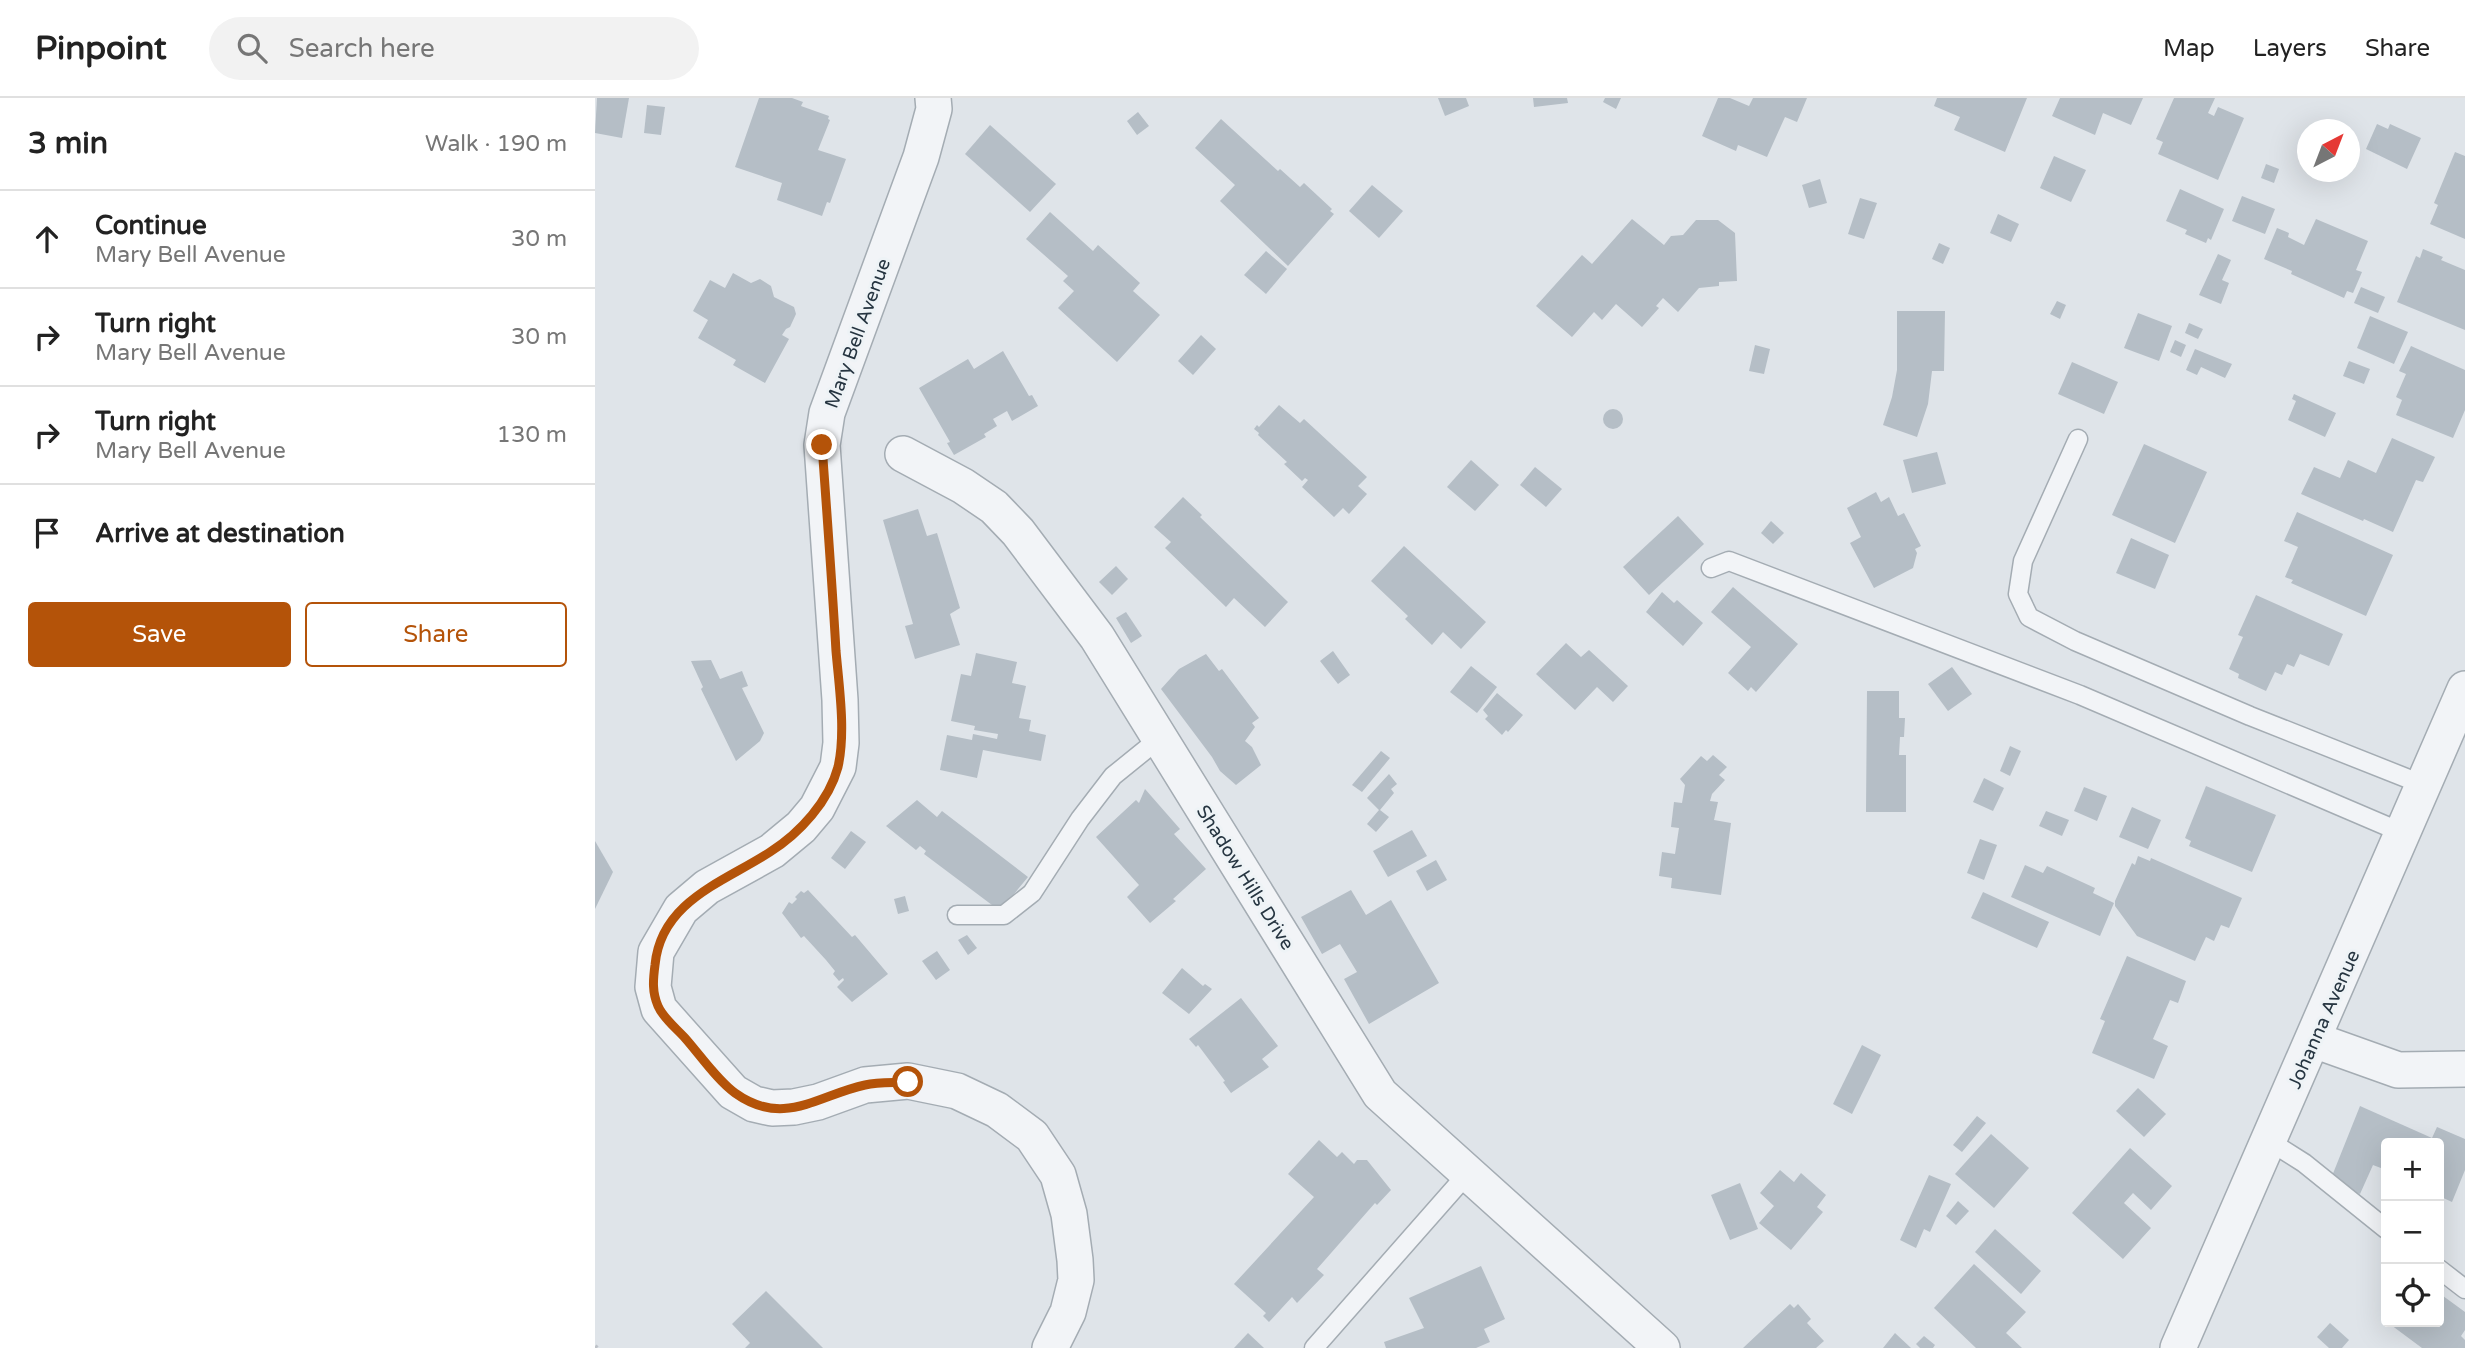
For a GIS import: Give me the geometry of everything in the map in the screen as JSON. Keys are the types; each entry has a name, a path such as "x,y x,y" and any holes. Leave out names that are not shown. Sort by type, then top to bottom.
{"street":[{"name":"Mary Bell Avenue","path":"933,98 934,109 921,157 827,413 822,445 840,700 841,743 838,767 817,808 801,827 772,851 707,887 681,909 656,953 653,987 659,1009 733,1092 754,1104 772,1108 794,1107 818,1102 865,1085 908,1082 957,1091 997,1110 1032,1136 1058,1175 1069,1214 1075,1260 1076,1280 1068,1312 1050,1348"},
{"name":"Shadow Hills Drive","path":"903,454 963,486 994,508 1017,533 1097,637 1380,1094 1662,1348"},
{"name":"Johanna Avenue","path":"2178,1348 2465,689"},
{"path":"2314,1040 2398,1070 2465,1069"}],"lane":[{"path":"2077,439 2023,561 2018,594 2029,617 2075,641 2250,716 2424,785"},
{"path":"1711,568 1729,561 1859,610 2080,695 2403,833"},
{"path":"957,915 1004,915 1031,893 1080,819 1113,776 1160,738"},
{"path":"2269,1141 2304,1163 2381,1225"},
{"path":"1314,1348 1468,1173"},
{"path":"2444,1273 2465,1289"}],"building":[{"path":"597,98 629,98 622,138 595,133"},
{"path":"759,98 792,98 803,102 801,106 829,116 830,120 818,150 846,159 830,203 827,202 822,216 777,200 782,183 735,167"},
{"path":"1438,98 1466,98 1469,106 1445,116"},
{"path":"1533,98 1567,98 1568,103 1534,107"},
{"path":"1605,98 1621,98 1616,109 1603,102"},
{"path":"1718,98 1730,98 1749,106 1753,98 1807,98 1797,122 1785,117 1767,157 1738,145 1736,151 1702,136"},
{"path":"1937,98 2027,98 2005,152 1954,130 1960,117 1934,106"},
{"path":"2060,98 2143,98 2131,125 2103,113 2095,135 2052,116"},
{"path":"2174,98 2215,98 2208,113 2214,116 2218,107 2244,118 2218,180 2158,154 2163,142 2156,139"},
{"path":"647,105 665,107 661,135 644,133"},
{"path":"1138,112 1149,126 1137,135 1127,121"},
{"path":"1221,119 1278,171 1280,169 1300,187 1304,183 1332,209 1330,211 1334,214 1288,266 1220,201 1235,185 1195,148"},
{"path":"2377,124 2388,129 2390,124 2421,138 2407,169 2366,149"},
{"path":"990,125 1056,184 1030,212 965,154"},
{"path":"2455,152 2465,156 2465,239 2430,224 2438,205 2434,203"},
{"path":"2054,156 2086,170 2071,202 2040,188"},
{"path":"2266,164 2279,169 2274,183 2261,178"},
{"path":"1820,179 1827,203 1809,208 1802,185"},
{"path":"1372,185 1403,211 1379,238 1349,211"},
{"path":"2180,189 2224,209 2211,240 2208,238 2206,243 2185,234 2187,230 2166,221"},
{"path":"2242,196 2275,209 2265,234 2232,221"},
{"path":"1860,198 1877,203 1864,239 1848,234"},
{"path":"1050,212 1093,251 1098,245 1140,283 1133,291 1160,315 1117,362 1058,308 1074,291 1063,281 1068,276 1026,239"},
{"path":"1998,214 2019,224 2011,242 1990,233"},
{"path":"1632,219 1664,245 1671,236 1683,235 1696,220 1718,220 1735,233 1737,281 1719,282 1719,286 1699,288 1678,312 1663,298 1656,306 1659,308 1642,327 1616,304 1602,320 1594,312 1572,337 1536,306 1582,255 1592,264"},
{"path":"2316,219 2368,241 2356,270 2362,272 2353,293 2347,291 2344,298 2264,259 2277,228 2289,233 2288,237 2304,245"},
{"path":"1939,243 1950,248 1943,264 1932,259"},
{"path":"2423,249 2465,270 2465,330 2397,302 2416,256 2420,258"},
{"path":"1266,251 1287,269 1266,294 1244,275"},
{"path":"2218,254 2231,260 2222,280 2229,283 2221,304 2199,295"},
{"path":"733,273 751,283 760,279 771,286 774,297 794,307 796,314 790,327 782,335 789,339 765,383 733,365 736,360 698,338 708,320 693,311 710,280 725,288"},
{"path":"2361,287 2385,297 2378,313 2354,303"},
{"path":"2057,301 2066,305 2060,319 2050,314"},
{"path":"1897,311 1945,311 1944,371 1932,371 1928,404 1917,437 1883,425 1897,370"},
{"path":"2138,313 2172,326 2159,361 2124,348"},
{"path":"2370,316 2408,332 2394,364 2357,348"},
{"path":"2189,323 2203,329 2198,339 2185,333"},
{"path":"1201,335 1216,349 1193,375 1178,361"},
{"path":"2175,340 2186,345 2181,357 2170,352"},
{"path":"1755,345 1770,349 1764,374 1749,371"},
{"path":"2411,346 2465,370 2465,410 2453,438 2396,415 2402,400 2396,397 2406,374 2399,371"},
{"path":"2195,349 2232,364 2225,378 2201,367 2197,375 2186,370"},
{"path":"1003,351 1029,396 1032,395 1038,406 1012,421 1007,411 993,419 997,426 984,434 986,437 954,455 947,443 950,442 919,388 968,359 974,369"},
{"path":"2349,361 2370,369 2364,384 2343,376"},
{"path":"2072,362 2118,382 2104,414 2058,394"},
{"path":"2294,394 2336,413 2325,437 2288,420 2296,401 2292,399"},
{"path":"1279,405 1300,423 1304,419 1367,477 1358,486 1367,494 1349,514 1343,508 1334,517 1302,487 1308,480 1305,478 1302,481 1284,464 1287,462 1254,429"},
{"path":"1613,409 1620,412 1623,419 1620,426 1613,429 1606,426 1603,419 1606,412"},
{"path":"2392,438 2435,457 2423,482 2416,480 2393,532 2301,494 2314,467 2340,478 2348,460 2376,473"},
{"path":"2144,444 2207,472 2175,543 2112,515"},
{"path":"1937,452 1946,484 1912,493 1903,460"},
{"path":"1471,460 1499,485 1475,511 1447,487"},
{"path":"1535,467 1562,489 1546,507 1520,485"},
{"path":"1876,492 1881,502 1889,497 1898,516 1904,513 1921,546 1915,549 1917,553 1913,568 1874,588 1850,543 1861,537 1847,508"},
{"path":"1183,497 1202,515 1200,517 1288,602 1265,627 1234,598 1226,607 1165,548 1171,542 1154,527"},
{"path":"918,509 927,536 937,533 960,608 950,614 960,645 915,659 905,626 913,624 883,520"},
{"path":"2297,512 2393,555 2366,616 2291,583 2293,580 2285,577 2298,547 2284,541"},
{"path":"1678,516 1704,544 1649,595 1623,567"},
{"path":"1771,521 1784,533 1773,544 1761,533"},
{"path":"2131,538 2169,555 2155,589 2116,573"},
{"path":"1404,546 1486,622 1461,649 1443,632 1432,645 1405,619 1408,616 1371,581"},
{"path":"1116,566 1128,579 1112,595 1099,582"},
{"path":"1733,587 1798,644 1756,692 1751,687 1748,691 1728,673 1751,647 1711,612"},
{"path":"1662,592 1674,603 1677,600 1703,623 1683,646 1646,612"},
{"path":"2256,595 2343,634 2329,666 2300,654 2294,667 2287,664 2282,675 2275,672 2266,691 2238,678 2239,674 2229,669 2243,637 2238,635"},
{"path":"1126,612 1142,636 1131,643 1116,618"},
{"path":"1566,643 1581,657 1589,650 1628,686 1613,702 1597,687 1575,710 1536,674"},
{"path":"1333,651 1350,675 1338,684 1320,661"},
{"path":"976,653 1017,662 1012,683 1026,686 1019,718 1031,720 1029,731 1046,735 1041,761 983,750 977,778 940,770 947,735 972,740 973,734 997,739 998,734 974,730 975,726 951,721 961,674 971,676"},
{"path":"1206,654 1219,671 1222,669 1259,718 1252,723 1255,727 1245,741 1252,747 1261,765 1236,785 1220,771 1161,689 1179,669"},
{"path":"711,660 720,679 742,671 748,686 742,688 764,733 760,741 736,761 701,689 703,687 691,661"},
{"path":"1471,666 1497,687 1477,713 1450,692"},
{"path":"1952,667 1972,694 1948,711 1928,684"},
{"path":"1867,691 1899,691 1899,718 1905,718 1899,755 1906,755 1906,812 1866,812"},
{"path":"1497,693 1523,715 1502,735 1485,719 1488,716 1483,710"},
{"path":"2010,746 2021,751 2010,776 2000,771"},
{"path":"1381,751 1390,758 1362,792 1352,785"},
{"path":"1713,755 1727,767 1719,775 1725,780 1712,794 1710,801 1718,802 1714,820 1731,823 1721,895 1671,888 1672,878 1659,876 1662,852 1675,854 1679,828 1671,827 1674,802 1682,803 1685,785 1680,779 1701,756 1707,761"},
{"path":"1389,774 1397,784 1391,789 1394,793 1380,810 1389,817 1376,832 1367,824 1379,810 1367,798"},
{"path":"1984,778 2004,788 1993,811 1973,802"},
{"path":"2206,786 2276,815 2252,872 2189,846 2191,841 2185,838"},
{"path":"2084,787 2107,796 2097,821 2074,811"},
{"path":"1145,789 1180,829 1174,834 1206,869 1173,899 1176,901 1150,923 1127,897 1139,885 1096,837 1136,800 1139,803"},
{"path":"917,800 937,817 942,811 1028,877 1000,911 924,854 926,851 920,846 916,850 886,826"},
{"path":"2132,807 2161,820 2148,849 2119,837"},
{"path":"2046,811 2069,820 2062,836 2039,826"},
{"path":"1412,830 1427,856 1388,877 1373,851"},
{"path":"851,831 866,842 845,869 831,858"},
{"path":"1980,839 1997,845 1984,880 1967,873"},
{"path":"595,841 613,872 595,909"},
{"path":"2138,856 2150,861 2151,858 2242,898 2229,928 2221,925 2214,941 2206,937 2195,961 2137,936 2115,906 2132,863 2135,865"},
{"path":"1436,860 1447,880 1427,891 1416,871"},
{"path":"2025,865 2043,873 2047,866 2095,888 2093,893 2114,903 2100,936 2011,897"},
{"path":"808,890 852,937 855,935 888,974 852,1002 837,987 843,978 839,981 826,960 804,936 801,938 782,913 789,902 792,904 797,899 795,897 801,891 804,893"},
{"path":"1351,890 1366,915 1391,900 1439,983 1369,1024 1344,979 1357,972 1340,944 1322,954 1301,917"},
{"path":"1983,892 2049,922 2037,948 1971,918"},
{"path":"905,896 909,911 898,914 894,899"},
{"path":"967,935 977,948 968,955 958,940"},
{"path":"937,951 950,970 936,980 922,961"},
{"path":"2127,956 2186,981 2178,1003 2170,1000 2153,1039 2168,1046 2154,1079 2092,1053 2105,1021 2100,1019"},
{"path":"1182,968 1203,986 1205,984 1212,989 1189,1014 1162,993"},
{"path":"1241,998 1278,1046 1262,1059 1269,1067 1231,1093 1198,1045 1196,1047 1189,1039"},
{"path":"1862,1045 1881,1055 1852,1114 1833,1104"},
{"path":"2138,1088 2166,1114 2144,1137 2116,1111"},
{"path":"2360,1106 2432,1138 2381,1138 2381,1168 2373,1165 2360,1194 2330,1181"},
{"path":"1977,1116 1986,1123 1962,1152 1953,1145"},
{"path":"2437,1127 2465,1139 2465,1170 2452,1202 2444,1198 2444,1138 2432,1138"},
{"path":"1991,1134 2029,1168 1994,1208 1955,1174"},
{"path":"1319,1140 1337,1157 1342,1152 1354,1164 1357,1160 1367,1160 1391,1190 1377,1205 1375,1203 1317,1269 1324,1275 1297,1303 1292,1297 1269,1322 1263,1316 1266,1313 1234,1284 1314,1197 1288,1174"},
{"path":"2130,1148 2172,1186 2151,1210 2133,1193 2124,1203 2151,1228 2123,1259 2072,1213"},
{"path":"1780,1170 1794,1182 1801,1173 1826,1195 1817,1207 1823,1212 1791,1250 1759,1223 1774,1206 1760,1193"},
{"path":"1929,1175 1951,1184 1930,1232 1924,1229 1916,1248 1900,1240"},
{"path":"1740,1183 1758,1229 1730,1240 1711,1195"},
{"path":"1958,1201 1969,1211 1956,1225 1946,1216"},
{"path":"1995,1229 2041,1271 2021,1294 1975,1252"},
{"path":"1974,1264 2026,1312 2006,1333 2022,1348 1976,1348 1934,1308"},
{"path":"1481,1266 1505,1319 1484,1329 1490,1342 1476,1348 1386,1348 1384,1342 1424,1328 1409,1298"},
{"path":"766,1291 823,1348 745,1348 750,1343 732,1324"},
{"path":"2444,1297 2465,1312 2465,1330 2461,1336 2465,1340 2465,1348 2422,1348 2394,1327 2444,1327"},
{"path":"1790,1304 1794,1308 1798,1304 1811,1319 1807,1323 1824,1341 1816,1348 1743,1348"},
{"path":"2330,1323 2349,1340 2342,1348 2329,1348 2317,1337"},
{"path":"1248,1333 1264,1348 1234,1348"},
{"path":"1895,1333 1911,1348 1883,1348"},
{"path":"1924,1336 1935,1345 1933,1348 1920,1348 1916,1344"}],"route":[{"path":"822,445 840,700 841,743 838,767 827,792 801,827 772,851 707,887 681,909 656,953 653,987 659,1009 733,1092 754,1104 772,1108 794,1107 818,1102 865,1085 908,1082"}]}
